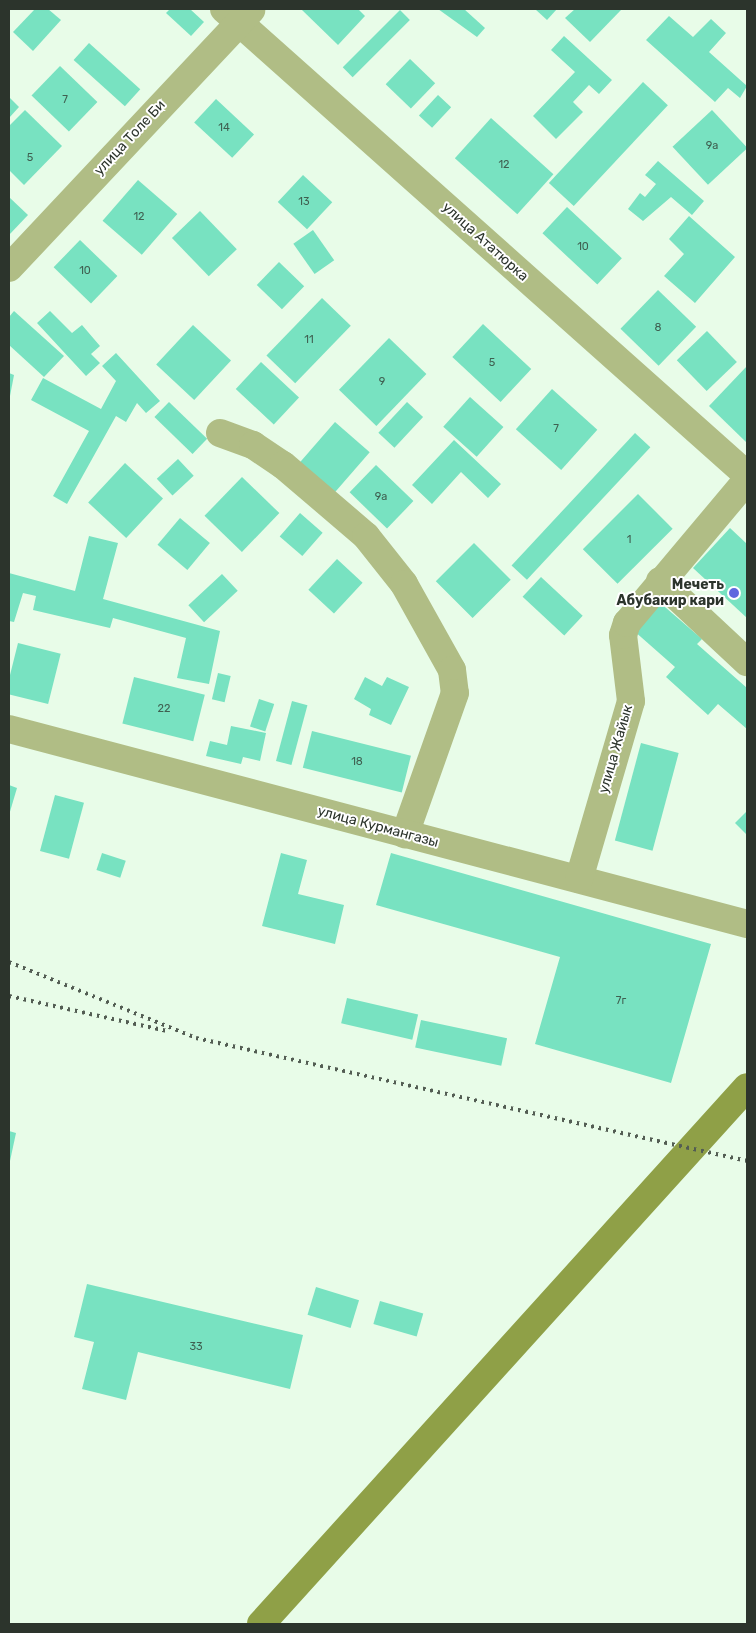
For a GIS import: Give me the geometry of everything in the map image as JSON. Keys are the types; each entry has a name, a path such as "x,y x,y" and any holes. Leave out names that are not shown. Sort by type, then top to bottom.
{"street":[{"name":"улица Толе Би","path":"9,268 238,13"},
{"name":"улица Ататюрка","path":"238,13 747,475"},
{"path":"220,433 253,446 283,465 366,536 404,584 452,670 455,693 405,834"},
{"name":"улица Жайык","path":"579,879 631,701 623,635 627,623 660,581 747,480"},
{"path":"660,581 747,662"},
{"name":"улица Курмангазы","path":"9,729 747,924"},
{"path":"261,1624 747,1087"}],"building":[{"path":"35,9 48,9 61,20 33,51 13,32"},
{"path":"170,9 190,9 204,22 191,36 166,13"},
{"path":"301,9 358,9 365,16 338,45"},
{"path":"438,9 464,9 485,28 477,37"},
{"path":"535,9 557,9 547,20"},
{"path":"575,9 622,9 590,42 565,18"},
{"path":"400,10 410,20 353,77 343,67"},
{"path":"669,16 693,37 711,19 726,33 709,52 747,86 740,98 728,88 715,102 646,40"},
{"path":"564,36 612,80 599,94 589,85 573,102 583,112 556,139 533,116 575,72 551,50"},
{"path":"89,43 140,89 125,106 74,60"},
{"path":"410,59 435,83 411,108 386,84"},
{"path":"60,66 97,102 69,132 32,95"},
{"path":"643,82 668,105 574,206 549,183"},
{"path":"438,95 451,107 432,128 419,115"},
{"path":"9,97 19,107 9,118"},
{"path":"216,99 254,134 232,158 194,122"},
{"path":"25,110 62,146 24,185 9,170 9,126"},
{"path":"712,110 747,148 708,185 673,147"},
{"path":"491,118 553,174 517,214 455,158"},
{"path":"658,161 704,201 692,215 671,197 643,221 628,209 640,193 645,197 656,184 645,175"},
{"path":"303,175 332,202 307,229 278,202"},
{"path":"138,180 177,214 142,255 103,221"},
{"path":"9,197 28,215 9,235"},
{"path":"567,207 622,258 597,284 542,233"},
{"path":"200,211 237,249 209,276 172,238"},
{"path":"689,216 735,257 695,303 664,276 684,254 669,239"},
{"path":"313,230 334,260 315,274 293,244"},
{"path":"80,240 117,276 91,303 54,267"},
{"path":"279,262 304,286 282,309 257,285"},
{"path":"658,290 696,327 659,366 620,329"},
{"path":"322,298 351,326 295,383 266,356"},
{"path":"14,311 64,356 44,377 9,345 9,317"},
{"path":"50,311 72,333 82,325 100,346 91,354 100,363 86,376 37,323"},
{"path":"483,324 531,369 501,402 452,357"},
{"path":"193,325 231,360 194,400 156,364"},
{"path":"707,331 737,362 707,391 677,360"},
{"path":"389,338 426,374 376,426 339,390"},
{"path":"116,353 160,401 146,413 137,403 126,422 116,416 67,504 53,496 89,431 31,400 43,378 101,409 116,381 102,366"},
{"path":"261,362 299,397 274,425 236,389"},
{"path":"747,366 747,443 709,406"},
{"path":"9,373 14,375 10,396 9,396"},
{"path":"552,389 597,430 561,470 516,429"},
{"path":"470,397 503,427 477,457 443,427"},
{"path":"169,402 207,439 193,454 154,417"},
{"path":"407,402 423,417 394,448 378,433"},
{"path":"335,422 370,452 334,493 300,463"},
{"path":"635,433 650,447 527,580 512,565"},
{"path":"454,440 501,484 488,498 461,472 432,504 412,485"},
{"path":"178,459 194,476 172,496 157,479"},
{"path":"125,463 163,498 126,538 88,502"},
{"path":"376,465 413,501 387,528 350,492"},
{"path":"242,477 279,513 242,552 204,516"},
{"path":"638,494 673,529 617,584 583,549"},
{"path":"300,513 323,533 302,556 280,536"},
{"path":"180,518 210,543 187,570 158,545"},
{"name":"Мечеть Абубакир кари","path":"730,528 747,544 747,618 693,568"},
{"path":"89,536 118,543 103,599 220,631 209,684 177,678 186,638 113,618 110,628 33,610 36,596 23,593 14,622 9,621 9,573 75,591"},
{"path":"474,543 511,580 473,618 436,581"},
{"path":"337,559 363,583 334,614 308,590"},
{"path":"222,574 238,591 204,622 188,605"},
{"path":"541,577 583,616 564,636 523,597"},
{"path":"658,601 702,639 697,644 747,688 747,729 718,704 708,715 666,677 675,667 633,630"},
{"path":"18,643 61,654 48,704 9,694 9,679"},
{"path":"218,673 231,676 225,702 212,699"},
{"path":"134,677 205,695 193,741 122,724"},
{"path":"365,677 382,686 387,677 409,687 391,725 369,715 371,709 354,699"},
{"path":"259,699 274,704 265,732 250,727"},
{"path":"292,701 307,705 291,765 276,761"},
{"path":"231,726 266,733 260,761 243,757 241,764 206,756 210,741 227,745"},
{"path":"312,731 411,756 402,793 303,768"},
{"path":"641,743 679,753 653,851 615,841"},
{"path":"9,785 17,788 9,815"},
{"path":"55,795 84,803 69,859 40,851"},
{"path":"747,811 747,835 735,823"},
{"path":"102,853 126,861 120,878 96,870"},
{"path":"281,853 307,860 298,894 344,905 335,944 262,926"},
{"path":"391,853 711,944 671,1083 535,1044 560,957 376,905"},
{"path":"347,998 418,1014 412,1040 341,1023"},
{"path":"421,1020 507,1038 501,1066 415,1047"},
{"path":"9,1131 16,1133 10,1161 9,1161"},
{"path":"87,1284 303,1335 290,1389 138,1352 126,1400 82,1389 94,1342 74,1337"},
{"path":"316,1287 359,1300 351,1328 308,1315"},
{"path":"380,1301 423,1313 417,1336 373,1324"}],"railway":[{"path":"9,962 196,1038 747,1161"},
{"path":"9,996 167,1031"}],"place":[{"name":"Мечеть Абубакир кари","path":"734,593"}]}
